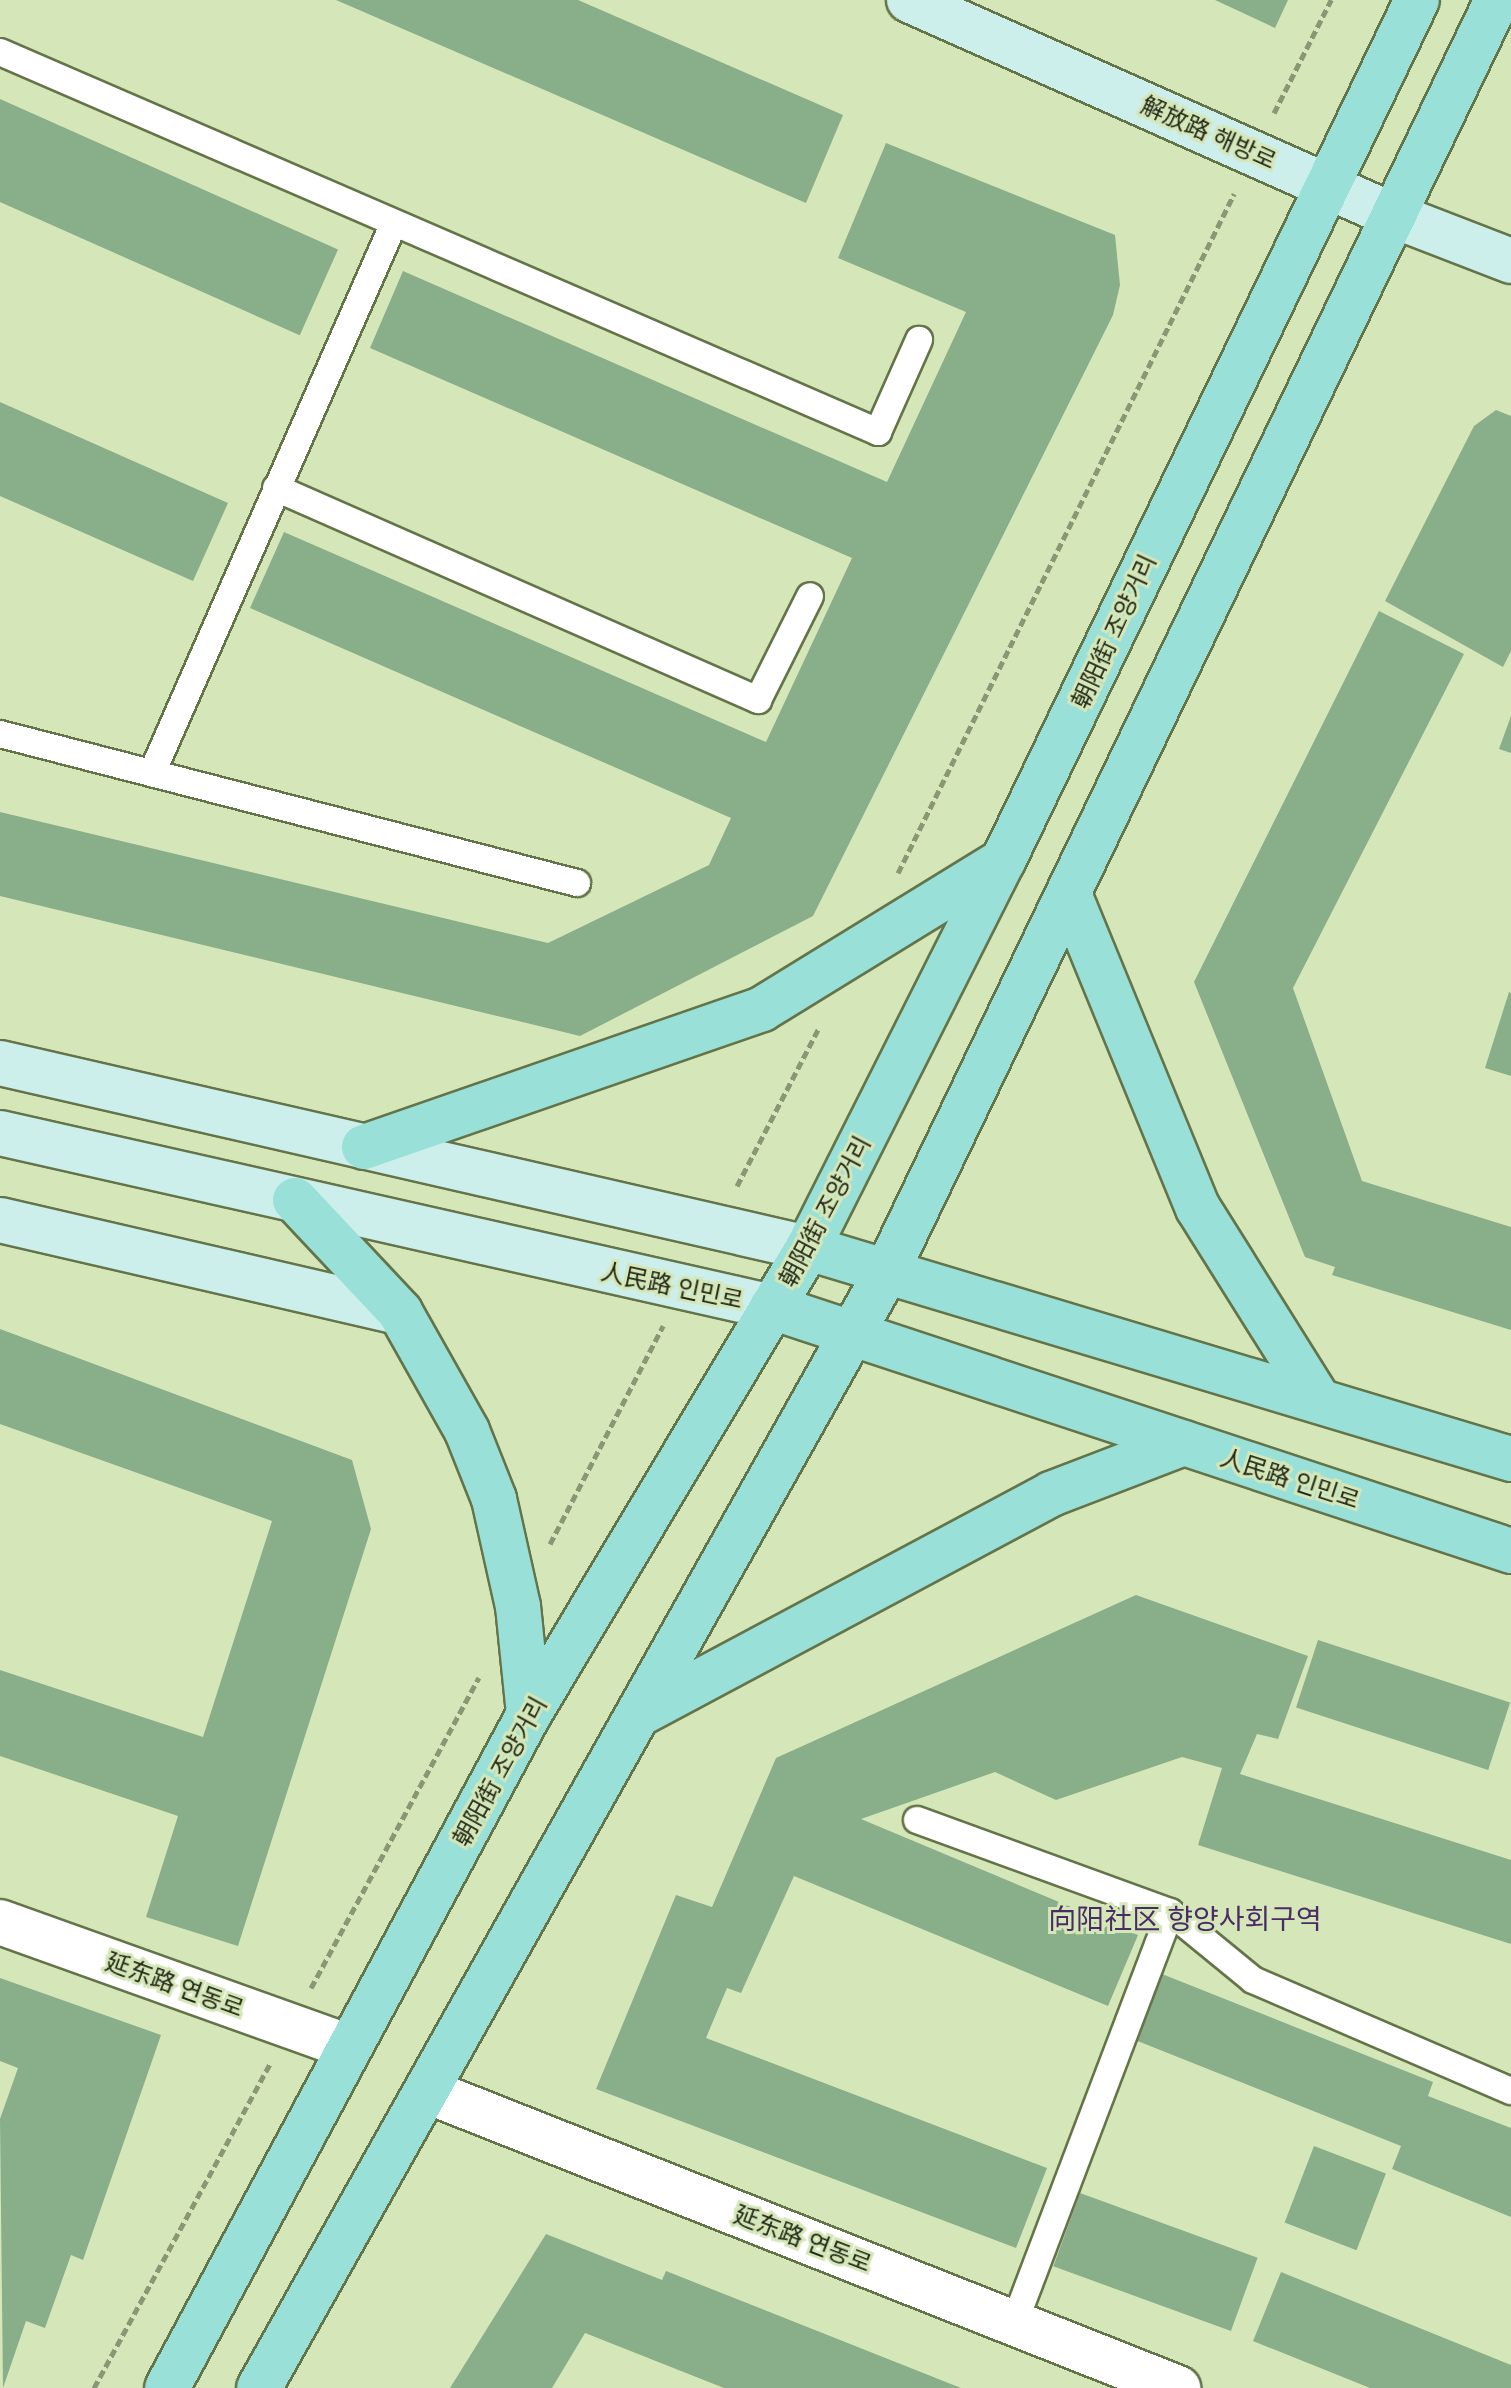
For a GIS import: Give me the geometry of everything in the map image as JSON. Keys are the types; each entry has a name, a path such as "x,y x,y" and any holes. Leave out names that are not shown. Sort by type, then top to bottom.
{"main road":[{"name":"解放路 해방로","path":"909,0 1392,215 1511,261"},
{"name":"朝阳街 조양거리","path":"167,2388 529,1714 808,1248 1003,861 1417,0"},
{"path":"259,2388 643,1712 850,1333 886,1273 1497,0"},
{"path":"364,1147 762,1009 1003,861"},
{"path":"1069,894 1198,1208 1319,1401"},
{"path":"0,1063 808,1248 1511,1459"},
{"name":"人民路 인민로","path":"0,1133 772,1307 1511,1551"},
{"path":"295,1200 400,1312 467,1431 494,1499 518,1606 529,1714"},
{"path":"0,1220 400,1312"},
{"path":"643,1712 1051,1494 1184,1443"}],"street":[{"name":"延东路 연동로","path":"0,1922 349,2047"},
{"name":"延东路 연동로","path":"427,2091 1015,2321 1150,2383"}],"lane":[{"path":"0,52 878,432 919,340"},
{"path":"152,773 394,223"},
{"path":"276,488 758,700 810,596"},
{"path":"0,734 577,883"},
{"path":"917,1820 1170,1912 1253,1980 1511,2091"},
{"path":"1015,2321 1170,1912"}],"building":[{"path":"336,0 578,0 843,115 806,203"},
{"path":"1215,0 1288,0 1275,28"},
{"path":"0,99 338,249 300,335 0,202"},
{"path":"886,143 1115,235 1120,285 1113,315 813,916 580,1036 0,896 0,812 548,943 709,865 731,818 250,608 284,532 766,742 852,558 370,348 403,271 887,482 966,312 838,258"},
{"path":"0,402 228,503 193,581 0,496"},
{"path":"1496,410 1511,416 1511,651 1503,667 1385,601 1474,426"},
{"path":"1379,611 1464,654 1293,988 1362,1181 1511,1227 1511,1330 1332,1275 1335,1267 1305,1257 1194,982"},
{"path":"1511,716 1511,753 1499,749"},
{"path":"1511,993 1511,1076 1485,1068"},
{"path":"0,1329 352,1460 371,1529 238,1946 146,1917 178,1816 0,1756 0,1670 203,1737 272,1521 0,1424"},
{"path":"1136,1595 1308,1656 1278,1739 1257,1734 1240,1774 1511,1860 1511,1944 1198,1845 1222,1768 1182,1757 1056,1800 995,1772 861,1819 1138,1935 1108,2006 794,1876 741,1993 727,1988 706,2038 1047,2168 1016,2248 596,2089 676,1895 712,1907 776,1758"},
{"path":"1318,1640 1510,1702 1488,1770 1296,1708"},
{"path":"1162,1974 1433,2082 1428,2096 1511,2128 1511,2217 1392,2169 1401,2146 1135,2040"},
{"path":"0,1978 161,2035 83,2260 71,2255 45,2328 26,2321 3,2388 0,2119 18,2068 0,2061"},
{"path":"1314,2146 1386,2174 1356,2250 1285,2223"},
{"path":"1080,2193 1258,2258 1231,2331 1053,2266"},
{"path":"546,2234 662,2280 666,2271 961,2388 724,2388 585,2333 552,2388 450,2388"},
{"path":"1281,2272 1511,2365 1511,2388 1370,2388 1253,2341"}],"district":[{"name":"向阳社区 향양사회구역","path":"1185,1918"}]}
